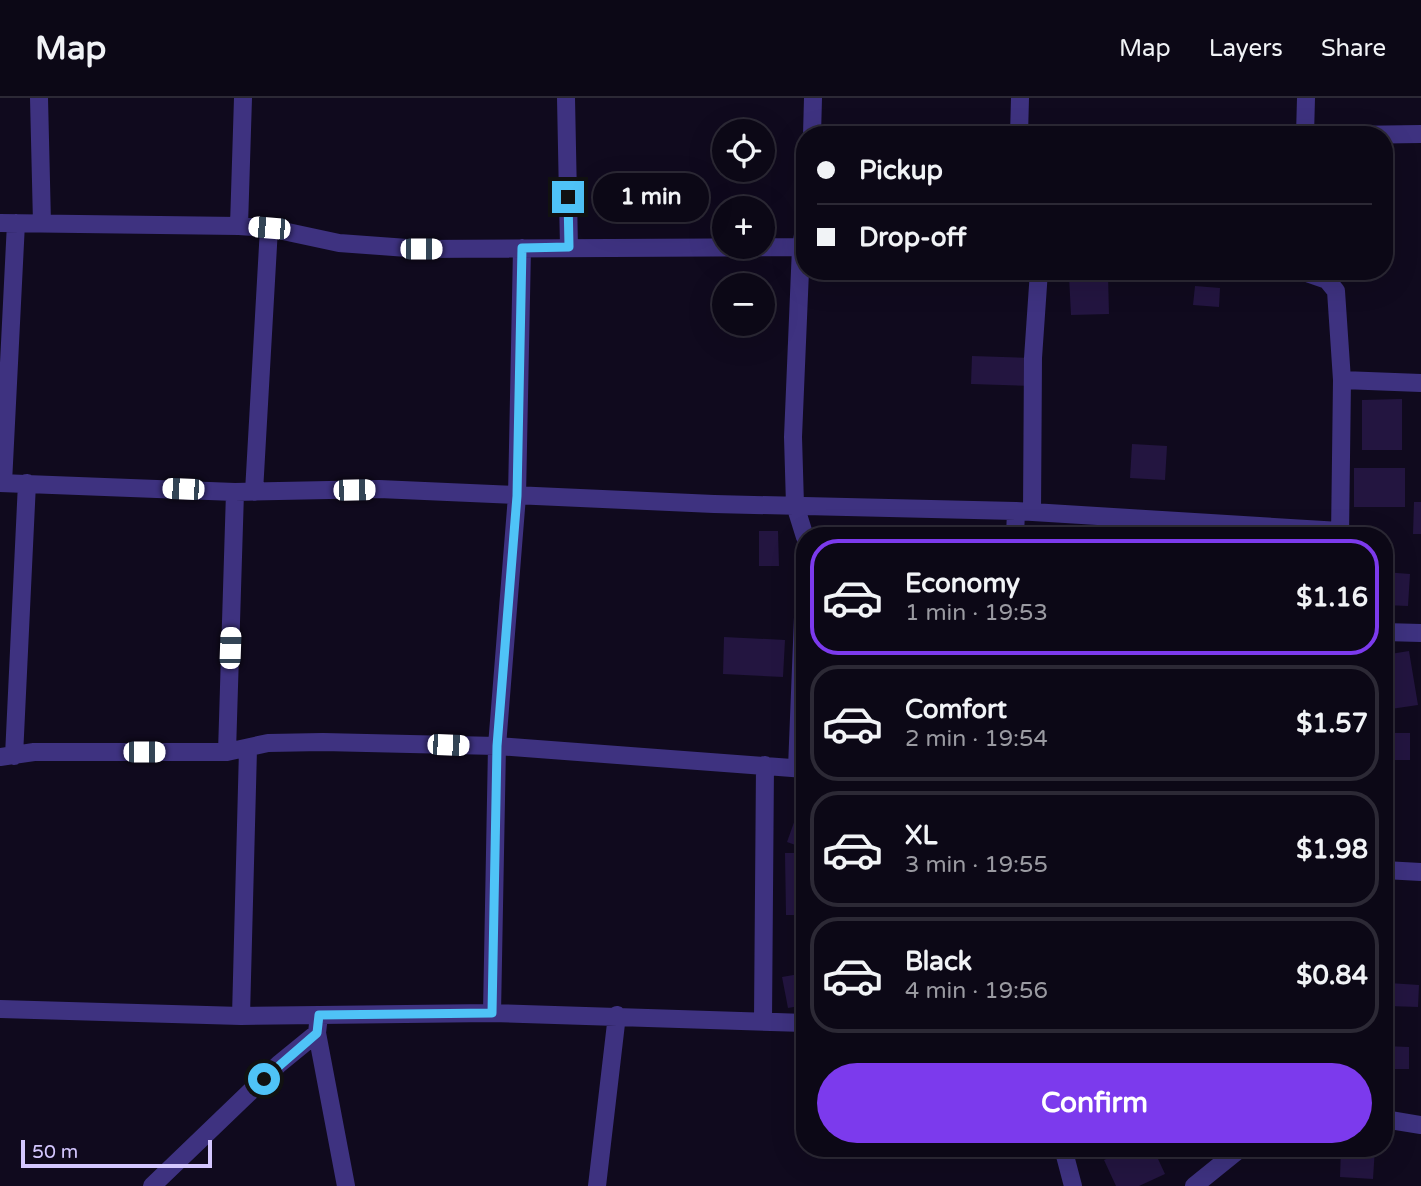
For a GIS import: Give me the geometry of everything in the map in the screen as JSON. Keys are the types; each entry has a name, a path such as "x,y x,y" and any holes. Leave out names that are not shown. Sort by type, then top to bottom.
{"street":[{"path":"39,98 42,223"},
{"path":"239,226 243,98"},
{"path":"566,98 569,247"},
{"path":"812,126 813,98"},
{"path":"1019,126 1020,98"},
{"path":"1305,126 1306,98"},
{"path":"1393,134 1421,134"},
{"path":"796,247 421,249 339,243 269,228 239,226 8,223 1,483 234,492 379,489 1024,512 1207,527"},
{"path":"254,492 269,228"},
{"path":"492,1013 497,746 517,496 522,248"},
{"path":"801,280 793,437 795,505 802,527"},
{"path":"1018,527 1024,512 1038,280"},
{"path":"1324,280 1336,291 1342,380 1340,527"},
{"path":"1342,380 1421,383"},
{"path":"27,483 7,757 34,752 227,752 286,741 497,746 796,768"},
{"path":"227,752 234,492"},
{"path":"1393,632 1421,633"},
{"path":"241,1016 248,749"},
{"path":"763,1020 765,765"},
{"path":"1393,870 1421,872"},
{"path":"0,1009 241,1016 318,1024 492,1013 796,1022"},
{"path":"597,1186 617,1015"},
{"path":"152,1186 318,1024"},
{"path":"318,1024 346,1186"},
{"path":"1393,1120 1421,1125"},
{"path":"1065,1157 1073,1186"},
{"path":"1194,1186 1230,1157"}],"building":[{"path":"1069,280 1108,280 1109,314 1071,315"},
{"path":"1195,286 1220,288 1219,307 1193,305"},
{"path":"972,356 1033,358 1032,386 971,384"},
{"path":"1402,399 1402,450 1362,450 1362,400"},
{"path":"1132,444 1167,446 1165,480 1130,478"},
{"path":"1354,468 1405,468 1405,507 1354,507"},
{"path":"1414,502 1421,502 1421,534 1413,534"},
{"path":"759,531 778,531 779,566 759,566"},
{"path":"1393,573 1410,574 1408,606 1393,605"},
{"path":"724,637 785,640 783,677 723,674"},
{"path":"1409,651 1418,705 1393,709 1393,654"},
{"path":"1393,733 1410,733 1410,760 1393,760"},
{"path":"796,817 796,845 787,842"},
{"path":"785,853 796,853 796,915 786,915"},
{"path":"796,975 796,1007 788,1008 782,977"},
{"path":"1393,983 1419,985 1418,1007 1393,1006"},
{"path":"1393,1046 1409,1047 1409,1069 1393,1069"},
{"path":"1110,1157 1157,1157 1165,1174 1139,1186 1116,1186 1104,1160"},
{"path":"1341,1157 1374,1157 1373,1179 1340,1177"}],"route":[{"path":"264,1079 317,1033 319,1015 492,1013 497,746 517,496 522,248 569,247 568,197"}]}
